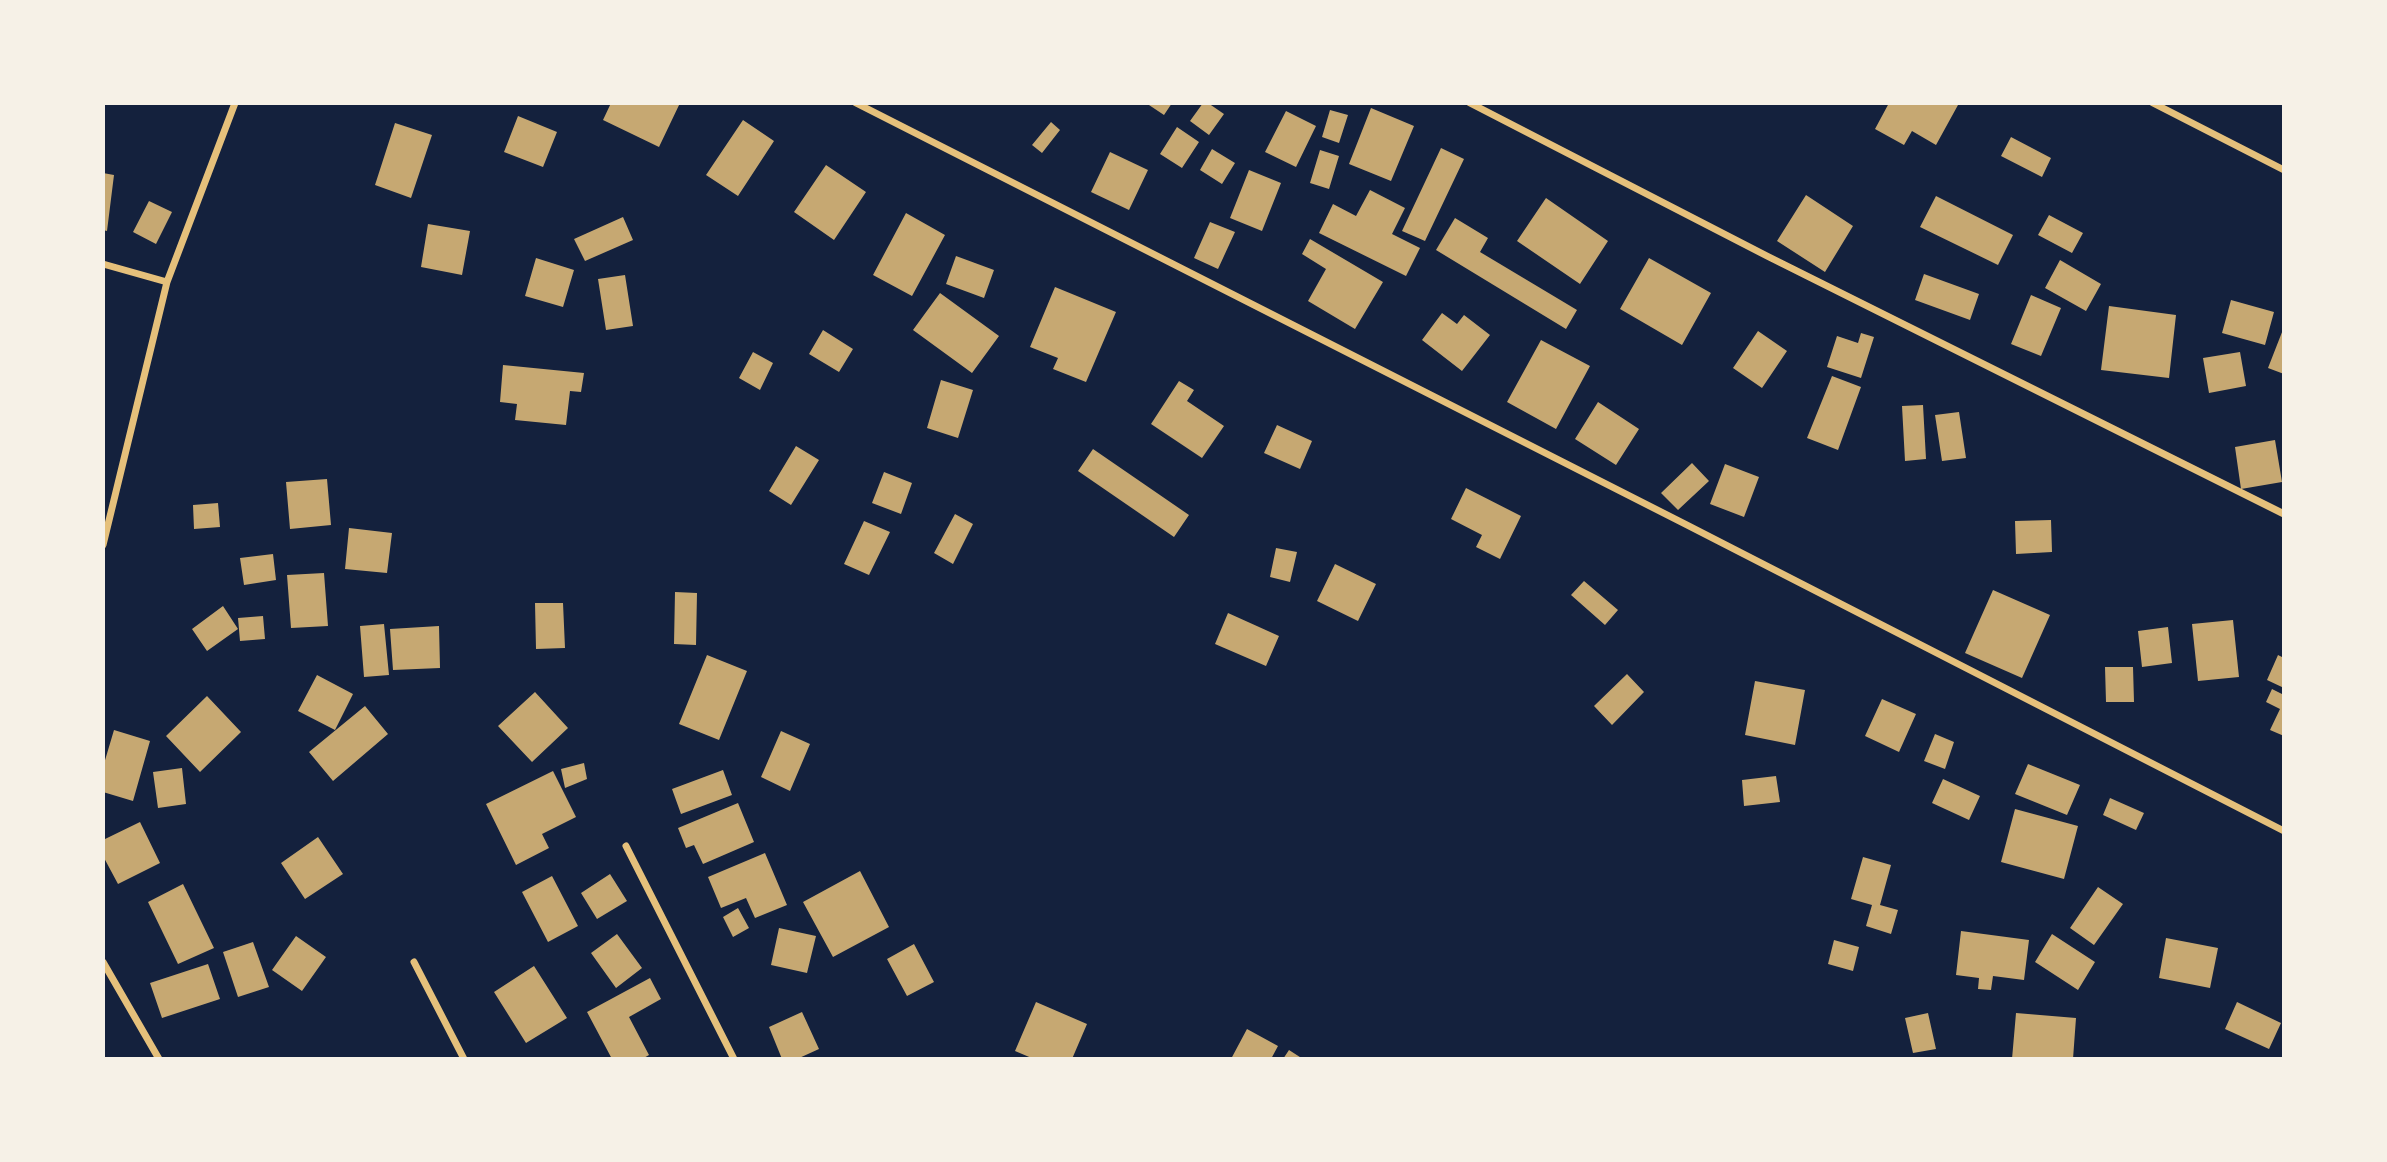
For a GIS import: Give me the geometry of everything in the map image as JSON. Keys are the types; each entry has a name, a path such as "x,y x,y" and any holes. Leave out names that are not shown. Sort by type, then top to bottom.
{"street":[{"path":"103,545 167,282 235,103"},
{"path":"856,103 2284,831"},
{"path":"1470,103 1779,262 2284,514"},
{"path":"2153,103 2284,170"},
{"path":"103,264 167,282"},
{"path":"625,846 734,1059"},
{"path":"103,962 159,1059"},
{"path":"414,962 464,1059"}],"building":[{"path":"611,103 680,103 659,147 603,120"},
{"path":"1146,103 1172,103 1164,115"},
{"path":"1203,103 1208,103 1224,114 1209,135 1190,121"},
{"path":"1889,103 1958,105 1936,145 1912,131 1904,145 1875,129"},
{"path":"1371,108 1414,126 1391,181 1349,164"},
{"path":"1330,110 1348,115 1339,143 1322,137"},
{"path":"1286,111 1316,126 1296,167 1265,152"},
{"path":"518,116 557,132 543,167 504,152"},
{"path":"743,120 774,141 738,196 706,175"},
{"path":"1051,122 1060,130 1042,153 1032,145"},
{"path":"395,123 432,135 411,198 375,185"},
{"path":"1177,127 1199,142 1182,168 1160,154"},
{"path":"2011,137 2051,158 2042,177 2001,156"},
{"path":"1441,148 1464,159 1425,241 1402,231"},
{"path":"1212,149 1235,163 1222,184 1200,170"},
{"path":"1320,150 1339,156 1329,189 1310,183"},
{"path":"1110,152 1148,170 1129,210 1091,192"},
{"path":"826,165 866,192 834,240 794,212"},
{"path":"1249,170 1281,183 1262,231 1230,218"},
{"path":"103,173 114,175 107,231 103,230"},
{"path":"1370,190 1405,208 1392,234 1420,248 1406,276 1319,233 1333,204 1356,216"},
{"path":"1806,195 1853,226 1825,272 1777,241"},
{"path":"1936,196 2013,235 1998,265 1920,227"},
{"path":"1546,198 1608,241 1580,284 1517,241"},
{"path":"149,201 172,212 156,244 133,232"},
{"path":"906,213 945,235 912,296 873,275"},
{"path":"2049,215 2083,233 2072,253 2038,235"},
{"path":"623,217 633,240 585,261 574,239"},
{"path":"1455,218 1488,238 1480,252 1577,310 1566,329 1436,250"},
{"path":"1210,222 1235,232 1218,269 1194,258"},
{"path":"428,224 470,231 462,275 421,267"},
{"path":"1310,239 1383,282 1355,329 1308,301 1326,269 1302,254"},
{"path":"956,256 994,270 984,298 946,284"},
{"path":"536,258 574,270 563,307 525,296"},
{"path":"1649,258 1711,293 1682,345 1620,309"},
{"path":"2060,260 2101,284 2086,311 2045,288"},
{"path":"1924,274 1979,294 1970,320 1915,300"},
{"path":"625,275 633,326 606,330 598,279"},
{"path":"1055,287 1116,312 1086,382 1053,369 1058,358 1030,347"},
{"path":"940,293 999,336 972,373 913,330"},
{"path":"2031,295 2061,308 2041,356 2011,344"},
{"path":"2231,300 2274,312 2265,345 2222,333"},
{"path":"2109,306 2176,315 2169,378 2101,370"},
{"path":"1442,313 1457,324 1464,315 1490,335 1462,371 1422,340"},
{"path":"2284,327 2284,374 2268,368"},
{"path":"823,330 853,349 839,372 809,354"},
{"path":"1758,331 1787,351 1762,388 1733,368"},
{"path":"1861,333 1874,337 1861,378 1827,367 1837,336 1858,343"},
{"path":"1541,340 1590,366 1556,429 1507,402"},
{"path":"753,352 773,363 760,390 739,378"},
{"path":"2240,352 2246,386 2209,393 2203,358"},
{"path":"503,365 584,373 581,392 570,391 566,425 515,420 517,404 500,402"},
{"path":"1832,376 1861,387 1838,450 1807,438"},
{"path":"941,380 973,390 958,438 927,428"},
{"path":"1179,381 1194,390 1187,401 1224,426 1202,458 1151,424"},
{"path":"1598,402 1639,429 1616,465 1575,439"},
{"path":"1923,405 1926,459 1905,461 1902,406"},
{"path":"1959,412 1966,458 1942,461 1935,415"},
{"path":"1277,425 1312,441 1300,469 1264,453"},
{"path":"2275,440 2282,482 2241,489 2235,447"},
{"path":"796,446 819,460 791,505 769,491"},
{"path":"1093,449 1189,515 1174,537 1078,471"},
{"path":"1692,463 1709,481 1678,510 1661,493"},
{"path":"1725,464 1759,477 1744,517 1710,504"},
{"path":"884,472 912,483 901,514 872,503"},
{"path":"327,479 331,525 290,529 286,482"},
{"path":"1466,488 1521,516 1500,559 1476,547 1482,535 1451,519"},
{"path":"218,503 220,527 194,529 193,505"},
{"path":"955,514 973,524 953,564 934,553"},
{"path":"2051,520 2052,552 2016,554 2015,521"},
{"path":"864,521 890,532 869,575 844,564"},
{"path":"349,528 392,533 387,573 345,569"},
{"path":"1276,548 1297,552 1290,582 1270,577"},
{"path":"273,554 276,580 244,585 240,558"},
{"path":"1335,564 1376,584 1358,621 1317,601"},
{"path":"324,573 328,626 291,628 287,575"},
{"path":"1584,581 1618,610 1605,625 1571,595"},
{"path":"1993,590 2050,615 2022,678 1965,653"},
{"path":"675,592 697,593 696,645 674,644"},
{"path":"535,603 563,603 565,648 536,649"},
{"path":"223,606 238,629 207,651 192,629"},
{"path":"1228,613 1279,636 1266,666 1215,644"},
{"path":"263,616 265,639 240,641 238,618"},
{"path":"2233,620 2239,677 2198,681 2192,624"},
{"path":"384,624 389,675 364,677 360,626"},
{"path":"439,626 440,668 393,670 390,629"},
{"path":"2168,627 2172,663 2142,667 2138,631"},
{"path":"707,655 747,671 719,740 679,724"},
{"path":"2278,655 2284,658 2284,688 2267,680"},
{"path":"2105,667 2133,667 2134,702 2106,702"},
{"path":"1627,674 1644,692 1612,725 1594,706"},
{"path":"317,675 353,694 335,730 298,711"},
{"path":"1755,681 1805,690 1795,745 1745,735"},
{"path":"2272,689 2284,695 2284,736 2270,730 2280,709 2266,702"},
{"path":"535,692 568,728 532,762 498,726"},
{"path":"207,696 241,732 200,772 166,736"},
{"path":"1882,699 1916,714 1899,752 1865,736"},
{"path":"365,706 388,734 333,781 309,752"},
{"path":"114,730 150,741 133,801 103,792 103,767"},
{"path":"781,731 810,744 790,791 761,777"},
{"path":"1935,734 1954,742 1945,769 1924,761"},
{"path":"584,763 587,779 565,788 561,769"},
{"path":"2028,764 2080,785 2067,815 2015,794"},
{"path":"182,768 186,804 158,808 153,772"},
{"path":"723,770 732,795 681,814 672,789"},
{"path":"553,771 576,817 542,834 549,848 516,865 486,804"},
{"path":"1776,776 1780,802 1744,806 1742,780"},
{"path":"1943,779 1980,796 1969,820 1932,803"},
{"path":"2110,798 2144,813 2136,830 2103,815"},
{"path":"738,803 754,842 703,864 694,845 686,848 678,828"},
{"path":"2015,809 2078,826 2064,879 2001,862"},
{"path":"140,822 160,863 118,884 103,856 103,840"},
{"path":"318,837 343,874 305,899 281,863"},
{"path":"765,853 787,905 755,918 746,898 721,908 708,877"},
{"path":"1863,857 1891,865 1880,905 1898,910 1891,934 1866,926 1872,905 1851,899"},
{"path":"860,871 889,927 833,957 803,902"},
{"path":"610,874 627,901 597,919 581,893"},
{"path":"552,876 578,926 548,942 522,892"},
{"path":"183,884 214,948 178,964 148,902"},
{"path":"2098,887 2123,904 2094,945 2070,928"},
{"path":"738,908 749,928 733,937 723,917"},
{"path":"779,928 816,936 807,973 771,965"},
{"path":"1961,931 2029,940 2024,980 1993,976 1991,990 1978,989 1979,978 1956,975"},
{"path":"617,934 642,968 616,988 591,953"},
{"path":"2052,934 2095,962 2078,990 2035,962"},
{"path":"296,936 326,957 302,991 272,970"},
{"path":"2166,938 2218,948 2210,988 2159,978"},
{"path":"1834,940 1859,947 1853,971 1828,964"},
{"path":"253,942 269,987 238,997 223,952"},
{"path":"914,944 934,982 907,996 887,959"},
{"path":"208,964 220,999 162,1018 150,983"},
{"path":"534,966 567,1018 526,1043 494,992"},
{"path":"650,978 661,999 629,1017 649,1055 642,1059 612,1059 587,1012"},
{"path":"1036,1002 1087,1024 1072,1059 1034,1059 1015,1051"},
{"path":"2237,1002 2281,1023 2269,1049 2225,1029"},
{"path":"802,1012 819,1049 797,1059 782,1059 769,1027"},
{"path":"1928,1013 1936,1049 1913,1053 1905,1018"},
{"path":"2016,1013 2076,1018 2073,1059 2012,1059"},
{"path":"1247,1029 1278,1046 1271,1059 1231,1059"},
{"path":"1289,1050 1303,1059 1283,1059"}]}
